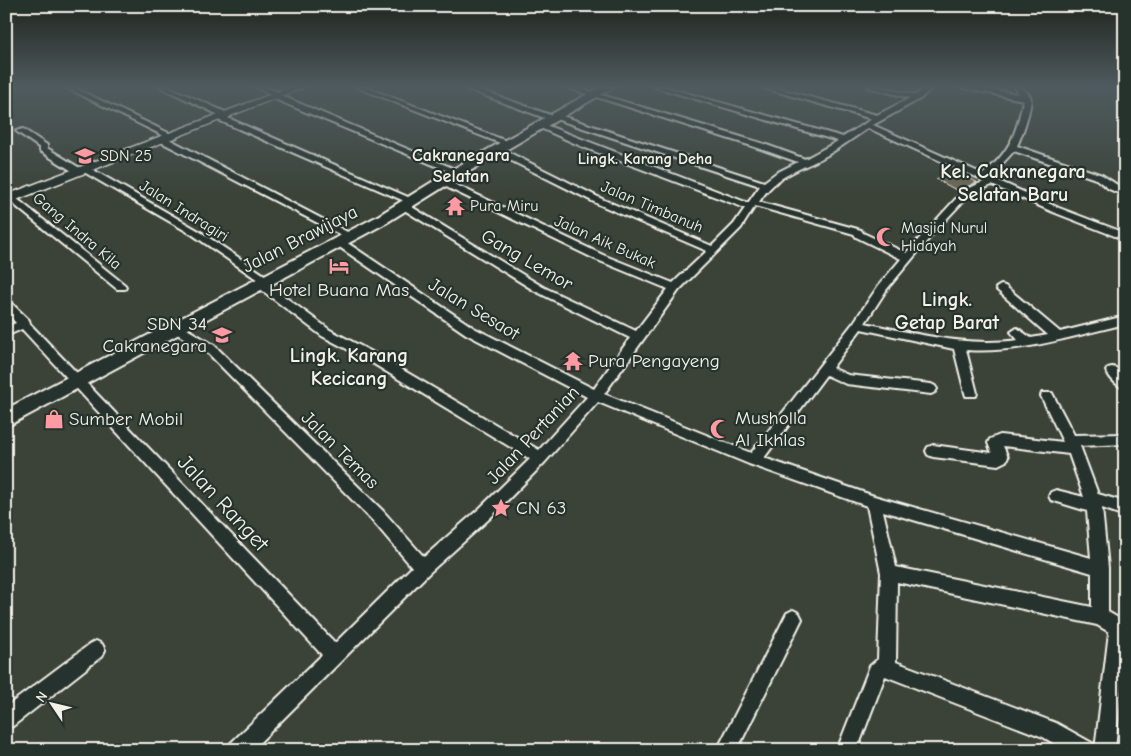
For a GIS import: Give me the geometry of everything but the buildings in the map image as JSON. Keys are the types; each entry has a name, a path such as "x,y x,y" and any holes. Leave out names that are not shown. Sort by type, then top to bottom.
{"main road":[{"name":"Jalan Brawijaya","path":"6,419 262,281 345,239 546,122"}],"street":[{"name":"Jalan Sesaot","path":"136,122 345,239 470,331 596,396 754,460 874,502 1100,568"},
{"path":"9,197 211,122"},
{"name":"Gang Lemor","path":"235,122 408,204 539,289 637,337"},
{"path":"340,122 458,172"},
{"name":"Jalan Timbanuh","path":"443,122 502,147 601,202 714,250"},
{"path":"553,122 586,146 751,205 772,207 858,232 859,235 908,258"},
{"path":"558,122 765,185"},
{"path":"692,122 805,162"},
{"path":"782,122 844,140"},
{"name":"Jalan Pertanian","path":"238,750 423,568 485,512 540,458 596,396 637,337 675,288 740,224 765,185 779,175 825,153 873,122"},
{"path":"874,122 1056,210 1125,237"},
{"path":"754,460 858,325 883,287 966,193 989,179 1015,144 1022,122"},
{"name":"Jalan Indragiri","path":"20,131 44,146 43,149 196,233 262,281 289,307 326,333 368,355 540,458"},
{"path":"1015,144 1042,147"},
{"path":"1015,144 1099,177 1112,187 1125,193"},
{"name":"Jalan Aik Bukak","path":"443,182 599,257 675,288"},
{"name":"Gang Indra Kila","path":"9,197 121,287"},
{"path":"1001,288 1056,336"},
{"name":"Jalan Ranget","path":"6,305 25,323 335,656"},
{"path":"858,325 958,345 994,346 1028,342 1074,333 1125,320"},
{"path":"6,332 25,323"},
{"name":"Jalan Temas","path":"176,328 210,348 378,516 423,568"},
{"path":"1017,332 1028,342"},
{"path":"958,345 971,393"},
{"path":"823,369 846,379 931,389"},
{"path":"1112,370 1125,384"},
{"path":"1047,396 1071,445 1093,502 1100,568 1100,617"},
{"path":"933,451 998,459 1001,457 995,443 997,440 1071,445 1125,438"},
{"path":"1056,496 1125,509"},
{"path":"874,502 889,573 887,667"},
{"path":"889,573 1100,617 1121,630 1105,750"},
{"path":"727,750 792,619"},
{"path":"6,719 96,650"},
{"path":"847,750 876,672 878,668 887,667 922,683 1049,730 1086,750"}],"place":[{"name":"SDN 25","path":"85,156"},
{"name":"Pura Miru","path":"455,206"},
{"name":"Masjid Nurul Hidayah","path":"886,237"},
{"name":"Hotel Buana Mas","path":"339,266"},
{"name":"SDN 34 Cakranegara","path":"222,335"},
{"name":"Pura Pengayeng","path":"573,361"},
{"name":"Sumber Mobil","path":"54,419"},
{"name":"Musholla Al Ikhlas","path":"720,429"},
{"name":"CN 63","path":"501,508"}],"district":[{"name":"Lingk. Karang Deha","path":"645,159"},
{"name":"Cakranegara Selatan","path":"461,165"},
{"name":"Kel. Cakranegara Selatan Baru","path":"1013,182"},
{"name":"Lingk. Getap Barat","path":"947,310"},
{"name":"Lingk. Karang Kecicang","path":"349,366"}]}
